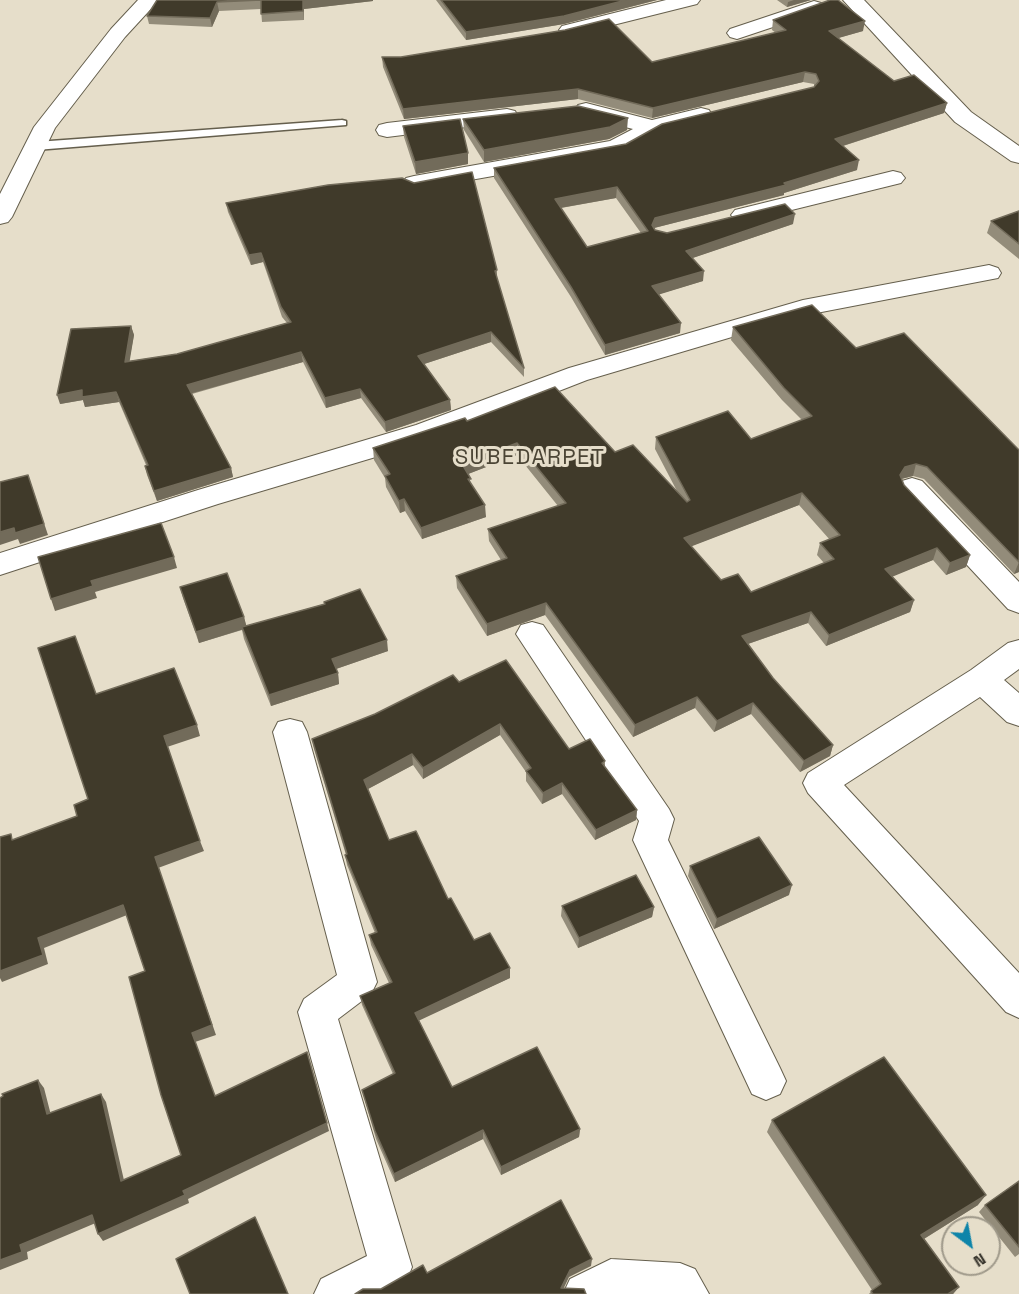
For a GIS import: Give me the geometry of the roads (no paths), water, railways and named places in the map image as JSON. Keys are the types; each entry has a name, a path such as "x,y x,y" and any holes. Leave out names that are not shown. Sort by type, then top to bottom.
{"street":[{"path":"0,217 45,127 110,42 149,0"},
{"path":"553,34 690,0"},
{"path":"738,33 836,0"},
{"path":"853,0 963,117 1019,156"},
{"path":"567,109 578,108 652,127"},
{"path":"414,183 617,147 652,127 717,111"},
{"path":"387,130 533,113"},
{"path":"722,220 893,178"},
{"path":"0,564 208,497 426,432 578,374 803,308 989,273"},
{"path":"912,488 1019,601"},
{"path":"532,634 657,819 650,840 766,1081"},
{"path":"1019,652 982,679 820,783 1019,1000"},
{"path":"982,679 1019,713"},
{"path":"290,732 358,982 317,1012 391,1267 336,1294"},
{"path":"585,1294 611,1280 680,1284 687,1294"}],"lane":[{"path":"36,146 342,123"}],"district":[{"name":"SUBEDARPET","path":"530,458"}]}
